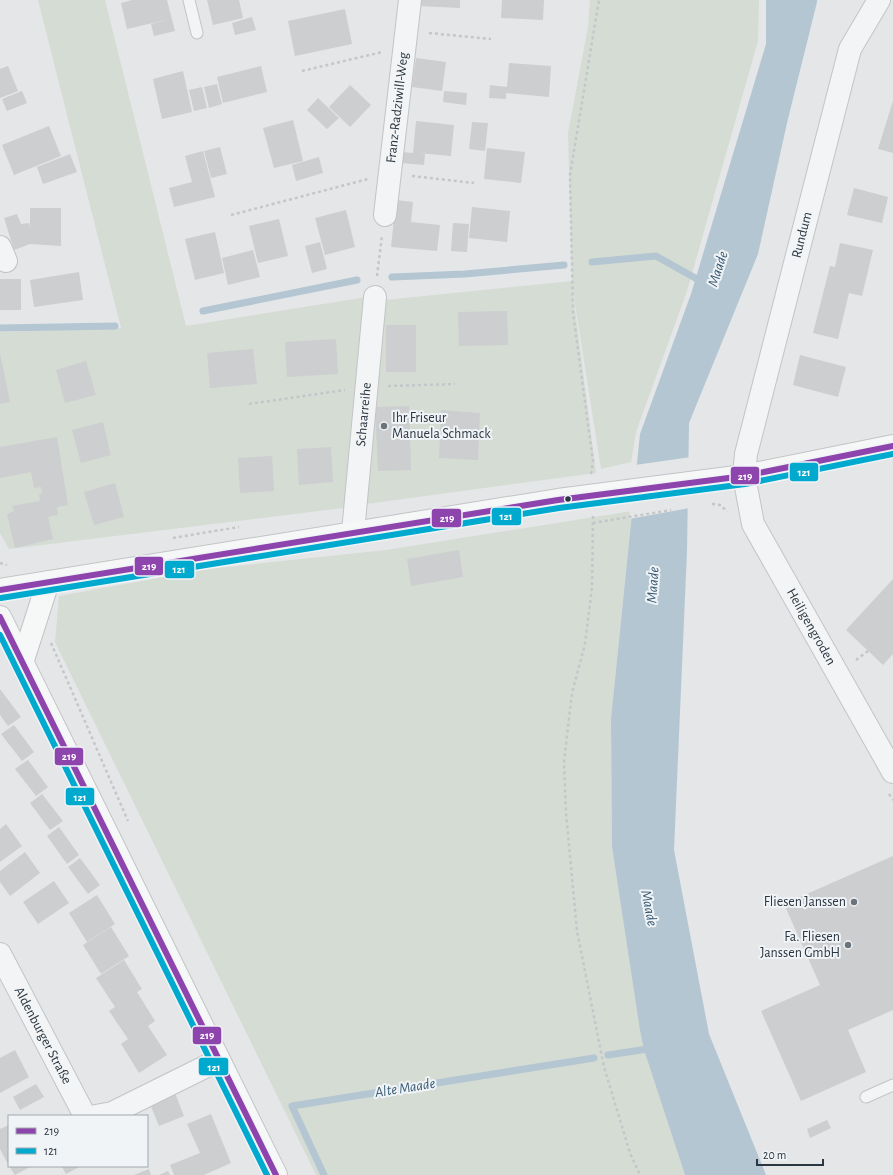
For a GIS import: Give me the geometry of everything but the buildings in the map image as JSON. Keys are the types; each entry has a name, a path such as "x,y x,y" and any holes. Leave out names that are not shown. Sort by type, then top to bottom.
{"main road":[{"path":"0,590 558,500 705,483 893,446"},
{"path":"22,663 48,582"},
{"path":"0,617 276,1175"}],"street":[{"name":"Franz-Radziwill-Weg","path":"384,215 410,0"},
{"name":"Rundum","path":"744,476 746,454 850,49 879,0"},
{"name":"Schaarreihe","path":"353,532 375,297"},
{"name":"Heiligengroden","path":"744,476 753,524 893,772"},
{"name":"Aldenburger Straße","path":"0,954 84,1115"},
{"path":"101,1115 112,1113 219,1060"}],"lane":[{"path":"189,0 198,34"},
{"path":"866,1097 893,1084"}],"path":[{"path":"599,0 570,175 573,313 593,462 590,479 593,523 592,587 585,644 572,693 564,762 566,813 577,931 604,1067 630,1153 640,1175"},
{"path":"302,71 406,38 491,39"},
{"path":"231,215 389,174 474,183"},
{"path":"375,297 384,215"},
{"path":"593,523 673,509"},
{"path":"37,617 44,619 51,627 51,643 130,826"}],"shaded area":[{"path":"38,0 105,0 186,326 367,297 351,507 9,549 0,533 0,332 121,328"},
{"path":"590,0 759,0 758,41 687,291 636,432 631,462 601,469 572,285 596,473 366,504 385,300 572,281 568,133 588,27"},
{"path":"632,511 611,719 612,847 644,1050 685,1175 316,1175 55,642 59,596 208,569 386,550"}],"water":[{"name":"Maade","path":"766,0 817,0 817,2 787,123 758,254 689,423 687,551 674,850 709,1034 766,1175 685,1175 644,1050 640,1030 612,847 611,719 640,434 691,294 766,44"}],"pier":[{"path":"691,457 690,508 629,519 635,465"}],"waterway":[{"name":"Maade","path":"592,262 656,256 704,283"},
{"path":"392,277 465,274 564,265"},
{"path":"203,311 357,280"},
{"path":"0,328 115,326"},
{"name":"Alte Maade","path":"608,1055 654,1048"},
{"name":"Alte Maade","path":"324,1175 292,1106 594,1058"}],"transit line":[{"name":"219","path":"0,590 558,500 744,476 893,446"},
{"name":"121","path":"1,598 559,508 745,484 893,454"},
{"name":"219","path":"0,617 276,1175"},
{"name":"121","path":"0,635 267,1175"}],"place":[{"name":"Ihr Friseur Manuela Schmack","path":"384,426"},
{"name":"Fliesen Janssen","path":"854,902"},
{"name":"Fa. Fliesen Janssen GmbH","path":"848,945"}]}
